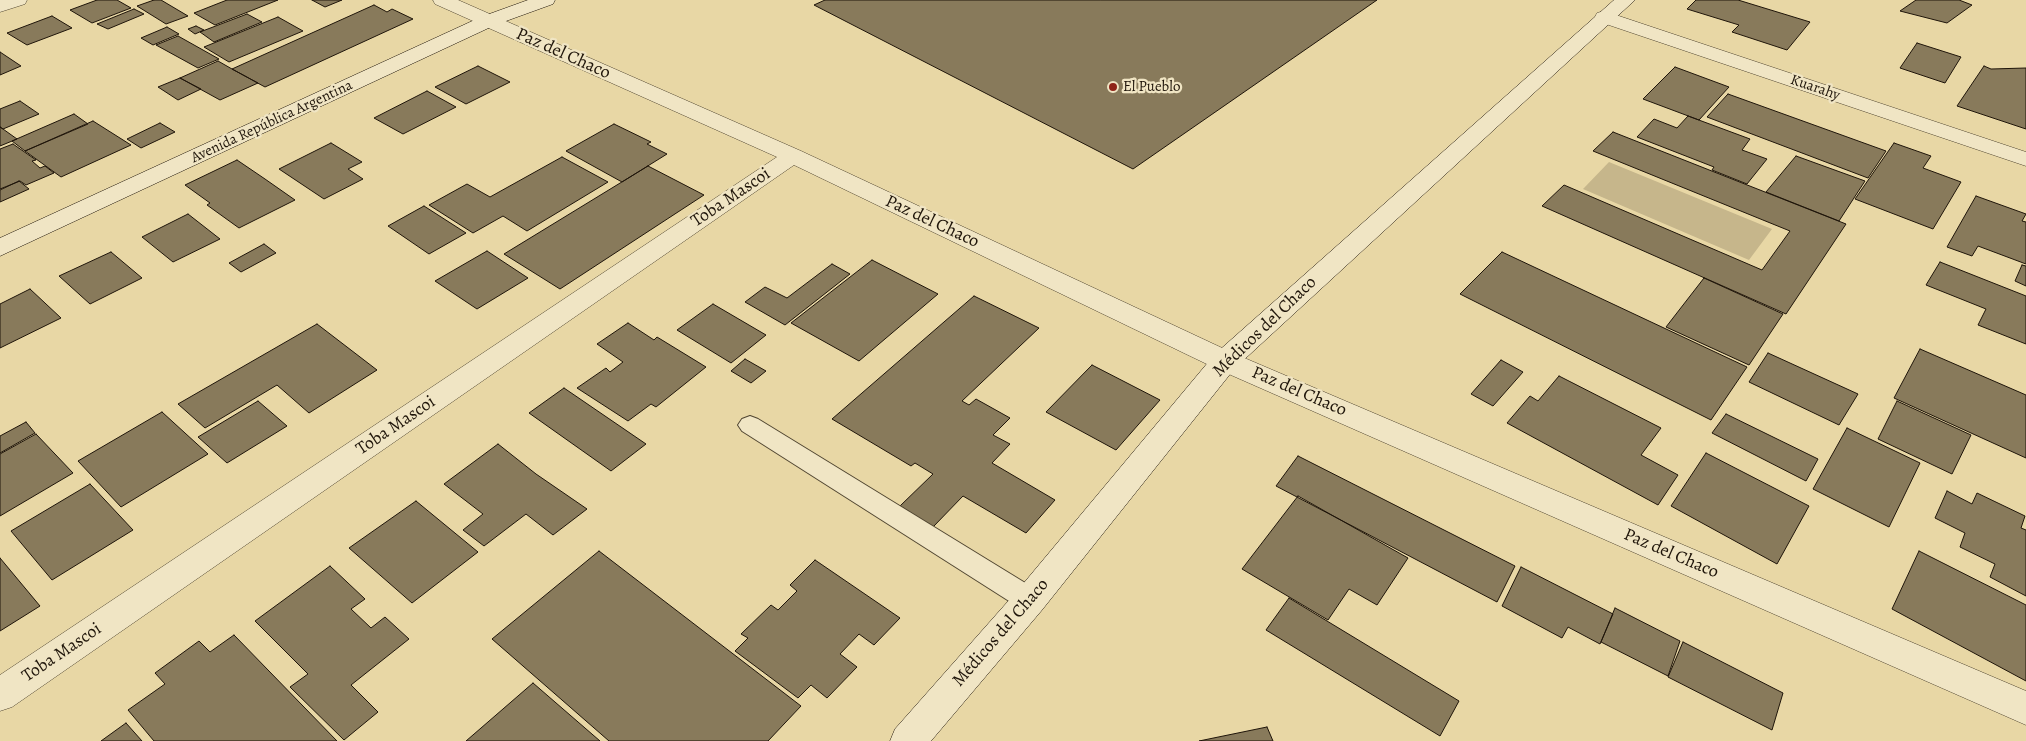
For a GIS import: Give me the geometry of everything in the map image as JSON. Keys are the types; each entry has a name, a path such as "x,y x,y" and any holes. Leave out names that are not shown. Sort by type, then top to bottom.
{"street":[{"path":"0,6 18,0"},
{"name":"Paz del Chaco","path":"442,0 793,156 1226,361 2026,708"},
{"name":"Avenida República Argentina","path":"0,248 488,21 546,0"},
{"name":"Médicos del Chaco","path":"908,741 1030,600 1226,361 1604,17 1626,0"},
{"name":"Kuarahy","path":"1604,17 2026,160"},
{"name":"Toba Mascoi","path":"0,695 793,156"}],"lane":[{"path":"750,424 1030,600"}],"shaded area":[{"path":"1609,162 1772,229 1749,260 1583,189"}],"building":[{"path":"97,0 117,0 131,8 92,23 70,10"},
{"path":"154,0 161,0 188,16 166,24 137,6"},
{"path":"227,0 278,0 215,25 194,13"},
{"path":"312,0 342,0 325,7"},
{"name":"El Pueblo","path":"825,0 1377,0 1133,169 814,5"},
{"path":"1696,0 1738,0 1810,22 1787,50 1732,32 1739,25 1687,9"},
{"path":"1916,0 1959,0 1972,5 1947,23 1900,11"},
{"path":"374,5 387,12 392,9 413,19 265,87 232,69"},
{"path":"134,9 144,14 108,29 97,24"},
{"path":"247,14 262,22 214,42 200,32"},
{"path":"52,16 72,28 27,45 7,33"},
{"path":"278,17 303,31 229,62 204,47"},
{"path":"196,26 204,30 195,34 188,29"},
{"path":"167,27 179,34 153,45 141,38"},
{"path":"178,36 219,59 198,68 156,45"},
{"path":"1917,43 1961,57 1945,83 1900,68"},
{"path":"0,52 21,66 0,75"},
{"path":"218,61 258,83 220,100 180,78"},
{"path":"478,66 510,82 466,104 435,87"},
{"path":"1984,66 1991,69 2026,68 2026,129 1957,106"},
{"path":"1675,67 1729,87 1699,120 1643,99"},
{"path":"180,78 201,89 178,100 158,87"},
{"path":"427,91 456,107 403,134 374,118"},
{"path":"1728,94 1886,151 1868,178 1707,117"},
{"path":"20,101 39,114 3,129 0,127 0,109"},
{"path":"74,114 88,124 25,151 12,141"},
{"path":"1688,116 1750,139 1742,150 1767,159 1747,184 1712,170 1714,167 1637,137 1654,119 1677,128"},
{"path":"93,121 131,145 61,177 25,151"},
{"path":"160,123 175,132 141,148 127,139"},
{"path":"614,124 651,142 647,144 667,154 622,182 566,151"},
{"path":"0,127 3,129 17,139 0,146"},
{"path":"1613,132 1846,224 1786,314 1542,206 1564,185 1762,270 1790,231 1593,151"},
{"path":"331,143 362,162 348,169 363,179 324,199 279,169"},
{"path":"1894,143 1931,156 1923,168 1961,182 1933,229 1855,199"},
{"path":"13,144 36,160 32,161 40,168 45,166 54,173 26,185 20,181 0,189 0,149"},
{"path":"1796,156 1865,181 1839,221 1766,192"},
{"path":"562,157 608,182 527,231 503,216 473,233 429,205 467,184 490,197"},
{"path":"237,160 295,200 239,228 207,205 210,203 185,185"},
{"path":"648,166 704,195 560,289 504,254"},
{"path":"19,181 29,189 0,202 0,190"},
{"path":"1976,196 2026,214 2022,221 2026,222 2026,264 1978,246 1972,256 1947,247"},
{"path":"424,206 466,233 429,254 388,226"},
{"path":"188,214 220,239 173,262 142,237"},
{"path":"264,244 276,253 241,272 229,263"},
{"path":"487,251 528,278 477,309 435,281"},
{"path":"111,252 142,278 90,304 59,276"},
{"path":"1502,252 1747,367 1711,420 1460,294"},
{"path":"872,260 938,294 859,361 791,323"},
{"path":"1940,262 2026,296 2026,344 1978,325 1986,309 1926,285"},
{"path":"832,264 850,274 785,325 745,302 765,287 787,298"},
{"path":"2022,265 2026,266 2026,286 2015,281"},
{"path":"1704,278 1783,314 1749,365 1666,327"},
{"path":"30,289 61,318 0,348 0,304"},
{"path":"974,296 1039,328 962,401 969,405 976,399 1010,418 993,435 1010,444 992,463 1055,500 1026,533 963,496 933,527 900,506 933,474 915,463 911,466 832,419"},
{"path":"713,304 766,335 731,363 677,330"},
{"path":"628,323 654,340 657,337 706,367 656,407 651,404 628,421 577,388 606,368 610,372 623,362 597,344"},
{"path":"317,324 377,370 309,413 277,385 205,428 178,404"},
{"path":"1920,349 2026,395 2026,458 1894,398"},
{"path":"1768,353 1858,394 1839,425 1749,382"},
{"path":"745,359 766,371 751,383 731,371"},
{"path":"1501,360 1523,372 1493,406 1471,394"},
{"path":"1092,365 1160,400 1116,450 1046,412"},
{"path":"1559,376 1661,428 1641,455 1678,475 1658,505 1507,423 1530,396 1538,401"},
{"path":"564,388 646,444 611,471 529,413"},
{"path":"258,401 287,426 227,463 198,437"},
{"path":"1897,401 1971,435 1952,474 1878,439"},
{"path":"162,412 208,454 121,507 78,461"},
{"path":"1726,414 1818,459 1806,481 1712,433"},
{"path":"26,422 35,433 0,453 0,436"},
{"path":"1847,428 1920,463 1889,527 1813,489"},
{"path":"36,434 73,473 0,516 0,454"},
{"path":"498,444 536,474 587,509 553,535 526,514 484,546 463,530 483,514 444,484"},
{"path":"1706,453 1809,506 1777,564 1671,506"},
{"path":"1298,456 1515,566 1497,602 1276,486"},
{"path":"90,484 133,530 52,580 11,531"},
{"path":"1947,491 1972,504 1977,493 2025,516 2021,528 2026,530 2026,596 1990,577 1995,564 1960,547 1965,533 1935,518"},
{"path":"1298,496 1408,558 1377,605 1349,589 1328,620 1242,569"},
{"path":"416,501 478,552 412,603 349,548"},
{"path":"599,551 801,706 768,741 609,741 492,639"},
{"path":"1919,551 2026,605 2026,681 1892,609"},
{"path":"0,558 40,606 0,631"},
{"path":"815,560 900,618 874,645 859,634 840,654 857,667 827,698 811,685 798,698 735,651 748,638 741,634 771,605 778,610 797,591 790,585"},
{"path":"330,566 365,599 351,609 371,628 385,617 409,639 351,685 378,712 344,740 290,687 308,674 255,621"},
{"path":"1521,567 1613,614 1600,644 1568,627 1562,638 1502,606"},
{"path":"1289,598 1459,701 1440,736 1266,630"},
{"path":"1615,608 1680,641 1668,676 1601,642"},
{"path":"234,635 337,741 154,741 128,710 165,684 155,673 199,641 210,652"},
{"path":"1683,642 1783,693 1772,730 1668,677"},
{"path":"533,683 600,741 466,741"},
{"path":"126,723 142,741 101,741"},
{"path":"1267,727 1273,741 1199,741"}],"place":[{"name":"El Pueblo","path":"1113,87"}]}
